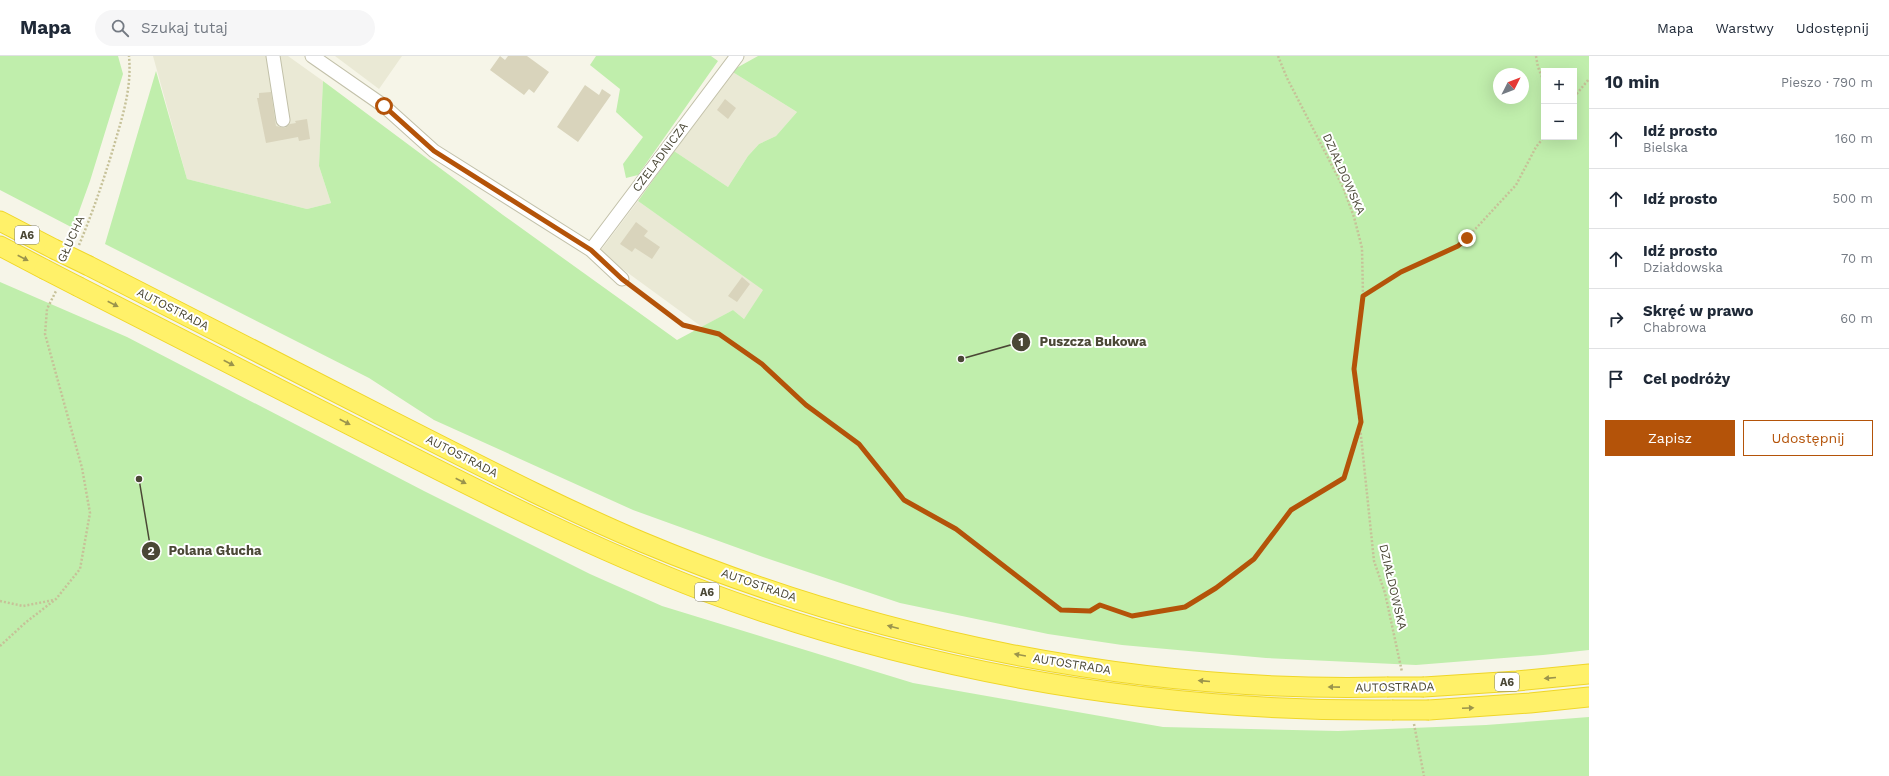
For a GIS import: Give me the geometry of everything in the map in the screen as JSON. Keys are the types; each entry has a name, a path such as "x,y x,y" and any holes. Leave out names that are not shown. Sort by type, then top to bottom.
{"highway":[{"name":"AUTOSTRADA","path":"0,221 579,514 707,567 786,595 904,630 993,650 1061,662 1151,675 1242,684 1310,687 1424,687 1517,681 1589,674"},
{"name":"AUTOSTRADA","path":"0,246 440,471 576,538 688,585 788,620 913,655 1054,685 1167,700 1235,706 1325,710 1429,710 1522,704 1589,697"}],"street":[{"path":"273,56 283,120"},
{"path":"312,56 384,106 434,151 591,250 622,279"},
{"name":"CZELADNICZA","path":"591,250 729,59"}],"path":[{"name":"GŁUCHA","path":"77,250 97,204 122,118 130,83 129,56"},
{"name":"DZIAŁDOWSKA","path":"1278,56 1329,158 1354,217 1362,248 1363,296 1354,369 1361,422 1374,561 1385,593 1403,678"},
{"path":"1536,56 1541,74"},
{"path":"1577,93 1589,79"},
{"path":"1363,296 1401,272 1458,246 1516,185 1536,147 1542,140"},
{"path":"622,279 683,325 719,334 762,364 806,405 859,444 904,500 956,529 1061,610 1090,611 1100,605 1132,616 1185,607 1216,588 1254,559 1291,510 1344,478 1361,422"},
{"path":"0,646 25,623 56,599 80,569 90,513 82,468 72,427 45,334 47,309 57,290"},
{"path":"0,601 23,606 56,599"},
{"path":"1413,719 1424,776"}],"shaded area":[{"path":"153,56 288,56 323,81 319,166 331,203 307,209 187,179"},
{"path":"335,56 402,56 379,89"},
{"path":"731,71 797,112 776,136 759,144 748,156 728,187 674,151"},
{"path":"638,201 764,290 744,319 733,310 702,327 602,254 601,250"}],"green space":[{"path":"0,56 118,56 123,74 90,181 73,228 0,190"},
{"path":"596,56 711,56 718,61 638,175 626,178 623,164 643,137 616,112 620,89 590,65"},
{"path":"758,56 1589,56 1589,650 1416,665 1266,658 1122,645 1048,634 900,603 763,557 633,510 434,420 369,378 105,244 156,71 187,179 307,209 331,203 319,166 323,81 503,215 677,340 733,310 744,319 763,290 638,201 674,151 728,187 748,156 759,144 776,136 797,112 731,71"},
{"path":"0,282 127,337 424,491 590,574 662,606 913,683 1163,727 1338,731 1486,725 1589,717 1589,776 0,776"}],"building":[{"path":"500,56 505,60 508,56 527,56 549,72 534,93 529,89 524,95 490,70"},
{"path":"585,85 599,95 602,89 611,95 578,142 557,127"},
{"path":"271,92 276,126 285,128 290,124 296,123 295,121 307,119 310,139 299,141 298,137 266,143 257,98 259,98 259,93"},
{"path":"725,99 736,108 728,119 717,110"},
{"path":"636,222 648,231 644,236 660,247 652,259 635,248 632,252 620,244"},
{"path":"742,277 750,284 737,302 728,296"}],"place":[{"name":"Puszcza Bukowa","path":"961,359"},
{"name":"Polana Głucha","path":"139,479"}],"route":[{"path":"384,106 434,151 591,250 622,279 683,325 719,334 762,364 806,405 859,444 904,500 956,529 1061,610 1090,611 1100,605 1132,616 1185,607 1216,588 1254,559 1291,510 1344,478 1361,422 1354,369 1361,323 1363,296 1378,285 1401,272 1433,256 1458,246 1467,238"}]}
